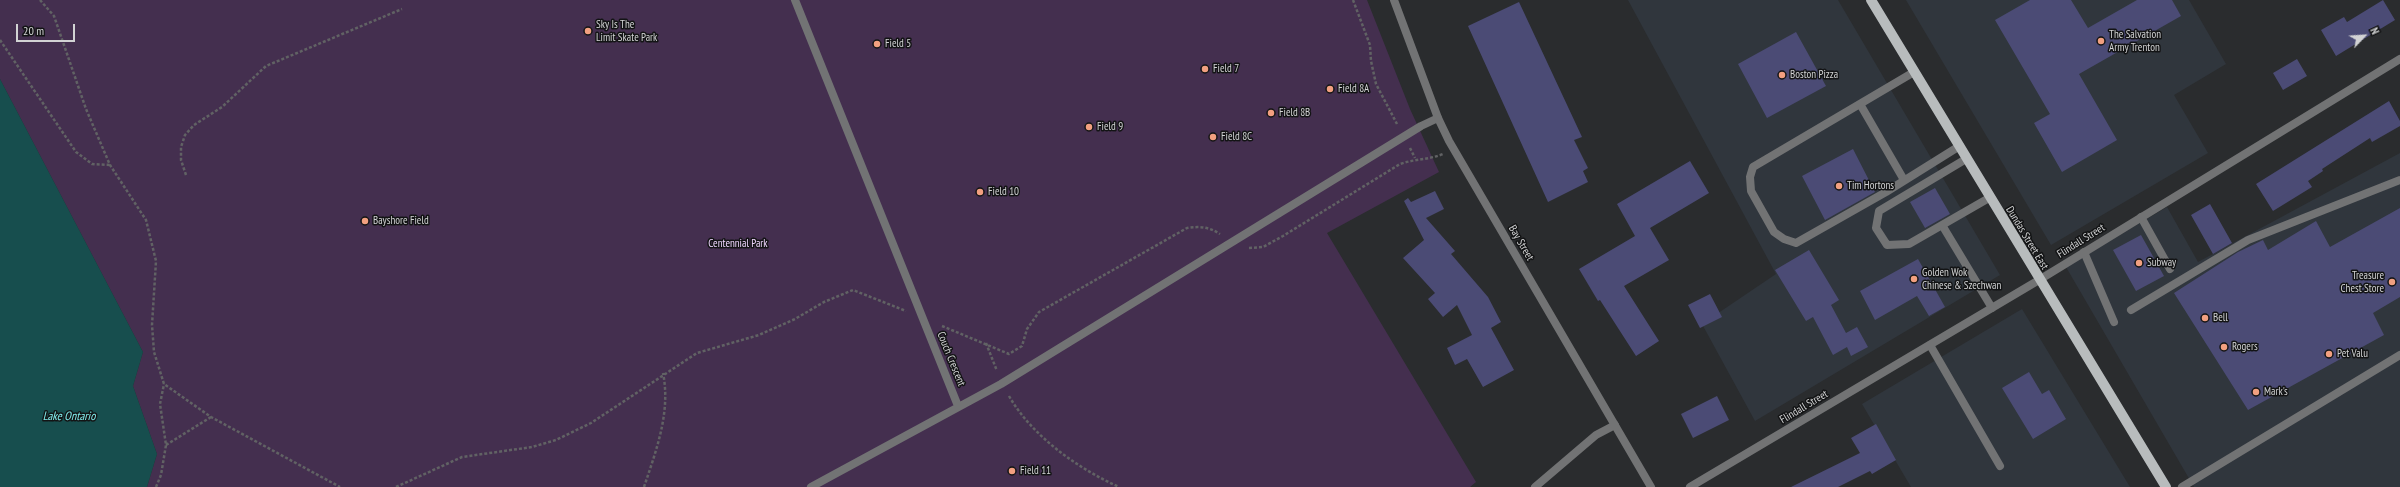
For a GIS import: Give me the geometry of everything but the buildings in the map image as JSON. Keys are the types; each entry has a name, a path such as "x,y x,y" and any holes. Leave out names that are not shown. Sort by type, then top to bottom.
{"main road":[{"name":"Dundas Street East","path":"1871,0 1958,147 2166,487"}],"street":[{"name":"Couch Crescent","path":"795,0 958,406"},
{"name":"Bay Street","path":"1394,0 1438,118 1454,150 1651,487"},
{"name":"Flindall Street","path":"1690,487 2039,280 2400,59"},
{"path":"1914,72 1753,167 1750,177 1751,191 1774,232 1784,239 1796,243 1886,192 1958,147"},
{"path":"1860,104 1904,180"},
{"path":"811,487 1001,384 1403,137 1438,118"},
{"path":"1966,159 1879,211 1876,228 1887,245 1909,244 1989,198"},
{"path":"2131,310 2248,240 2400,180"},
{"path":"2141,217 2170,269"},
{"path":"1942,225 1992,308"},
{"path":"2084,252 2114,322"},
{"path":"1930,345 2000,466"},
{"path":"2182,487 2400,355"},
{"path":"1535,487 1596,435 1615,425"}],"path":[{"path":"40,0 54,16 86,109 110,165 146,220 156,261 152,325 154,352 164,384 160,404 166,445 161,475 156,487"},
{"path":"1353,0 1370,45 1371,61 1376,84 1415,158"},
{"path":"186,174 181,160 181,147 185,135 194,125 222,107 266,66 402,10"},
{"path":"0,40 76,152 92,164 110,165"},
{"path":"986,343 1001,384 1020,415 1053,446 1095,476 1119,487"},
{"path":"644,487 657,447 665,408 666,389 663,373"},
{"path":"164,384 211,417 340,487"},
{"path":"166,445 211,417"}],"shaded area":[{"path":"1628,0 1838,0 2000,275 1755,421 1702,324 1776,274"},
{"path":"1906,0 2189,0 2226,64 2174,95 2208,153 2051,245"},
{"path":"2400,153 2400,487 2194,487 2066,267 2167,207 2198,262"},
{"path":"2022,309 2130,487 1911,487 1862,404"}],"green space":[{"name":"Centennial Park","path":"0,0 1367,0 1410,109 1439,172 1327,233 1476,482 1470,487 147,487 157,454 133,386 143,352 0,79"}],"water":[{"name":"Lake Ontario","path":"0,79 143,352 133,386 157,454 147,487 0,487"}],"place":[{"name":"Sky Is The Limit Skate Park","path":"588,31"},
{"name":"The Salvation Army Trenton","path":"2101,41"},
{"name":"Field 5","path":"877,44"},
{"name":"Field 7","path":"1205,69"},
{"name":"Boston Pizza","path":"1782,75"},
{"name":"Field 8A","path":"1330,89"},
{"name":"Field 8B","path":"1271,113"},
{"name":"Field 9","path":"1089,127"},
{"name":"Field 8C","path":"1213,137"},
{"name":"Tim Hortons","path":"1839,186"},
{"name":"Field 10","path":"980,192"},
{"name":"Bayshore Field","path":"365,221"},
{"name":"Subway","path":"2139,263"},
{"name":"Golden Wok Chinese & Szechwan","path":"1914,279"},
{"name":"Treasure Chest Store","path":"2392,282"},
{"name":"Bell","path":"2205,318"},
{"name":"Rogers","path":"2224,347"},
{"name":"Pet Valu","path":"2329,354"},
{"name":"Mark's","path":"2256,392"},
{"name":"Field 11","path":"1012,471"}]}
